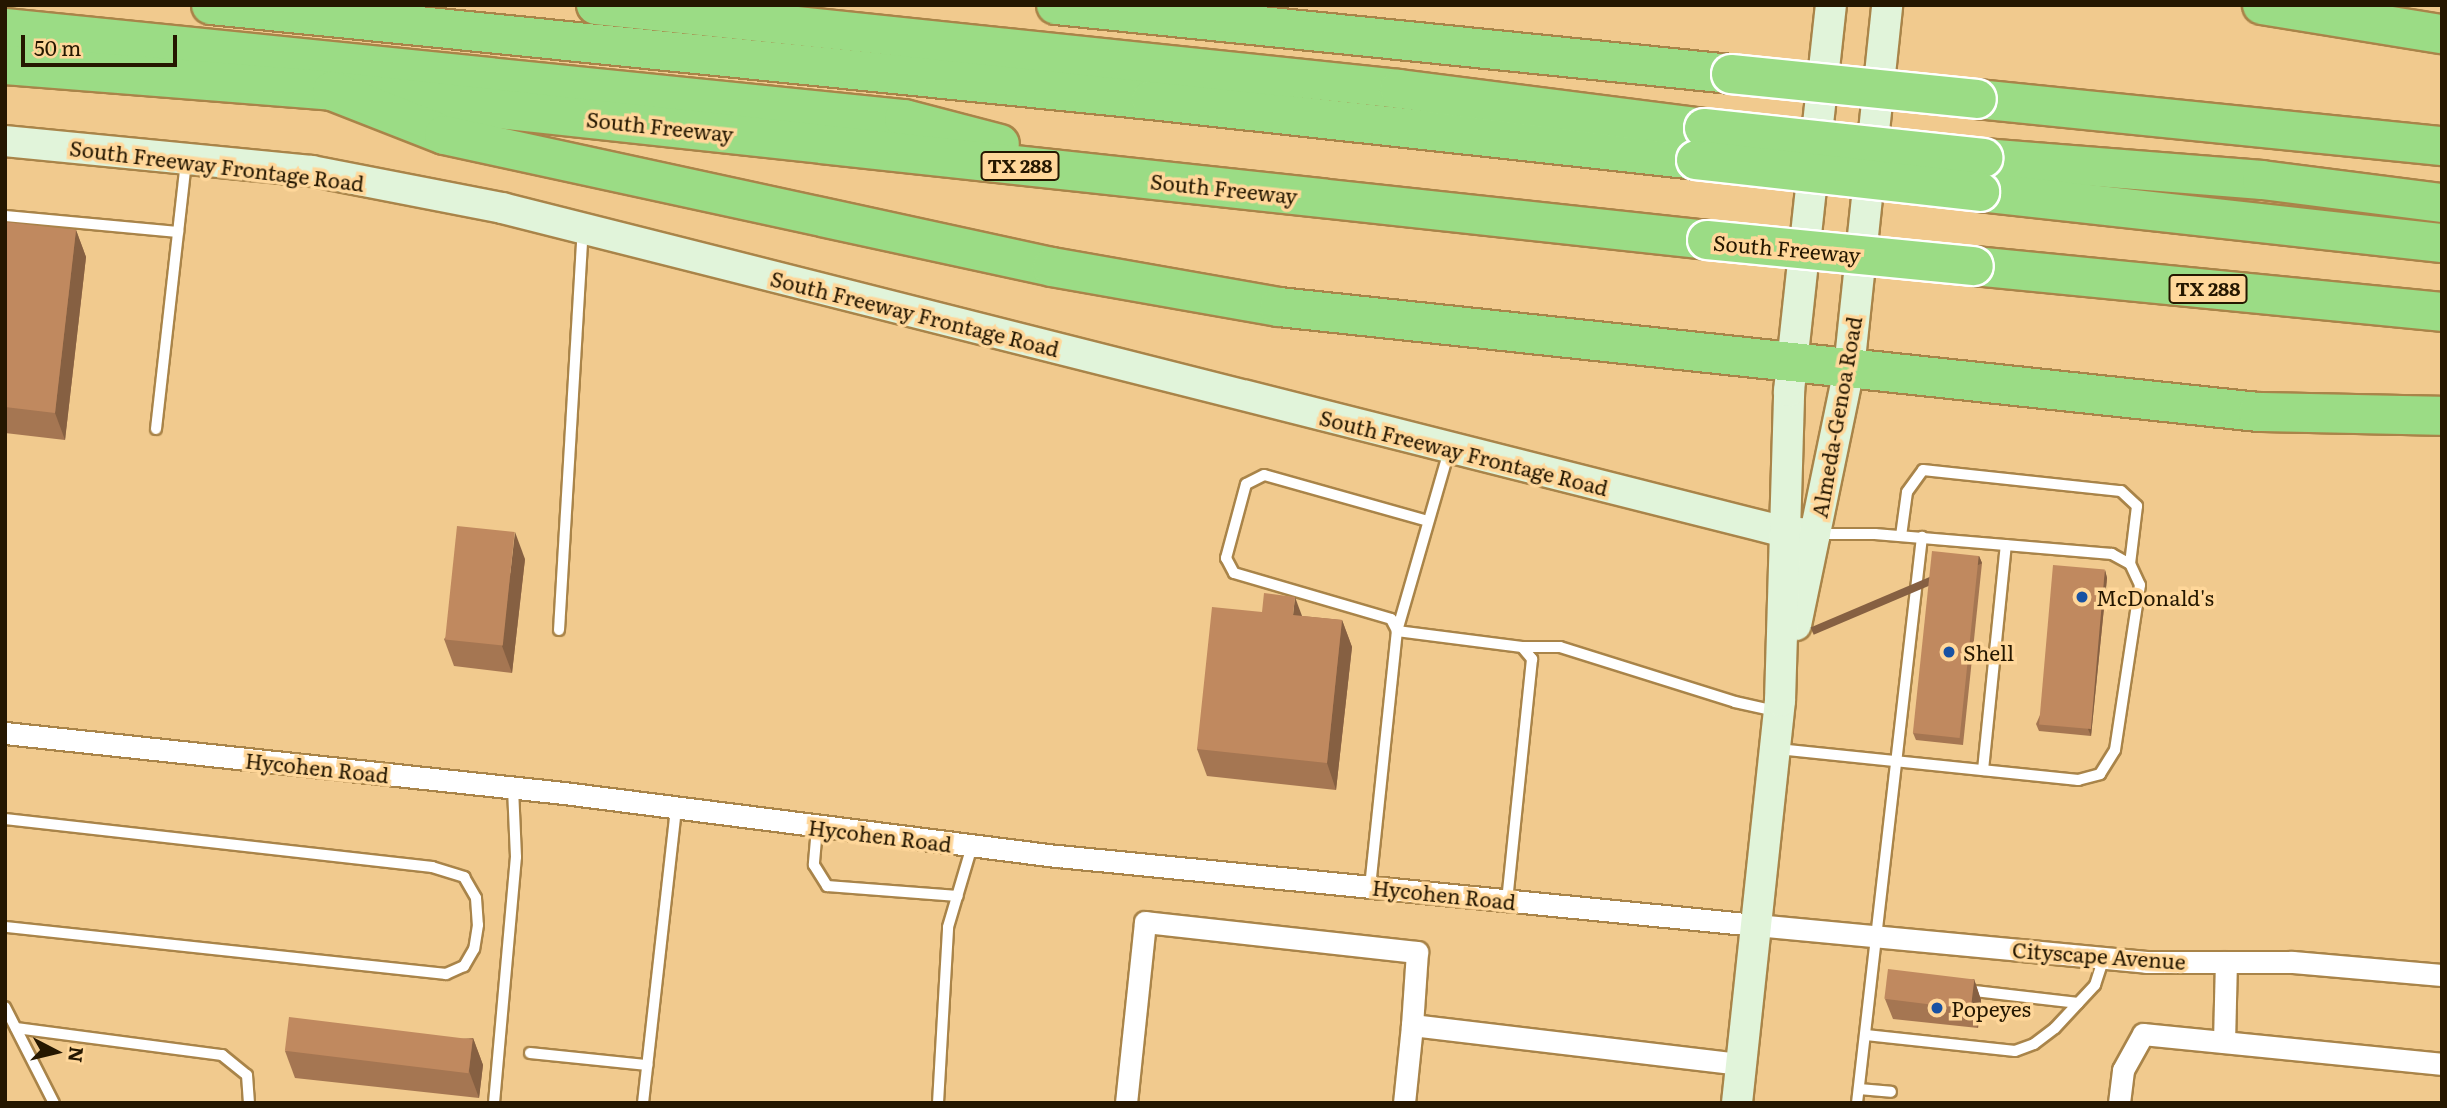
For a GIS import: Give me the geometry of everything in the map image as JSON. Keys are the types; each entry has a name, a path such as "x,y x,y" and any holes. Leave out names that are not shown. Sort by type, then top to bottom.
{"highway":[{"path":"211,5 1151,100 1700,144 1982,175 2442,243"},
{"path":"596,5 1399,89 1700,144"},
{"path":"1056,5 2442,146"},
{"path":"2262,5 2442,34"},
{"path":"837,30 1273,27"},
{"path":"5,28 904,119 1131,178"},
{"name":"South Freeway","path":"5,65 332,91 1707,240 2442,312"},
{"path":"332,91 444,135 1124,281 1279,307 2258,412 2442,416"},
{"path":"1982,175 2262,180 2442,203"}],"main road":[{"name":"Almeda-Genoa Road","path":"1737,1103 1779,706 1791,362 1831,5"},
{"name":"Almeda-Genoa Road","path":"1779,706 1849,369 1887,5"},
{"name":"South Freeway Frontage Road","path":"5,141 313,171 502,208 1785,532 1815,534"}],"street":[{"name":"Hycohen Road","path":"5,733 513,788 972,846 1756,925"},
{"path":"1126,1103 1145,922 1417,952 1404,1103"},
{"name":"Cityscape Avenue","path":"1756,925 2104,957 2292,962 2442,975"},
{"path":"2224,1042 2226,962"},
{"path":"1412,1025 1741,1064"},
{"path":"2119,1103 2123,1070 2143,1034 2442,1064"}],"lane":[{"path":"156,429 186,159"},
{"path":"5,216 178,232"},
{"path":"559,630 583,230"},
{"path":"1370,887 1397,631 1450,448"},
{"path":"1775,748 2077,780 2100,774 2115,750 2140,585 2130,564 2137,506 2132,496 2121,491 1948,470 1923,470 1913,479 1904,503 1901,536"},
{"path":"1397,631 1391,619 1234,572 1226,558 1245,484 1264,475 1429,521"},
{"path":"1815,534 1922,537 2112,554 2130,564"},
{"path":"1857,1103 1866,1034 1878,980 1878,936 1922,537"},
{"path":"1983,770 2006,545"},
{"path":"1397,631 1522,647 1560,647 1735,702 1779,706"},
{"path":"1507,900 1532,659 1522,647"},
{"path":"494,1103 516,857 513,788"},
{"path":"643,1103 676,809"},
{"path":"5,819 432,867 464,877 476,898 478,925 474,949 464,965 446,974 5,927"},
{"path":"817,828 814,865 827,886 958,896"},
{"path":"938,1103 948,927 972,846"},
{"path":"1866,1034 2015,1051 2034,1044 2078,1003 2095,985 2104,957"},
{"path":"1958,989 2078,1003"},
{"path":"5,1007 54,1103"},
{"path":"16,1028 222,1055 247,1075 249,1103"},
{"path":"530,1053 647,1065"},
{"path":"1859,1089 1891,1092"}],"building":[{"path":"5,222 76,230 55,413 5,407"},
{"path":"457,526 515,532 503,645 445,639"},
{"name":"Shell","path":"1932,551 1979,556 1960,738 1913,733"},
{"path":"2053,565 2105,570 2091,729 2039,724"},
{"path":"1264,593 1295,597 1293,615 1342,620 1327,763 1197,749 1212,607 1262,612"},
{"path":"1888,969 1974,980 1971,1009 1884,999"},
{"path":"289,1017 473,1040 468,1073 285,1051"}],"place":[{"name":"McDonald's","path":"2082,597"},
{"name":"Shell","path":"1949,652"},
{"name":"Popeyes","path":"1937,1008"}]}
